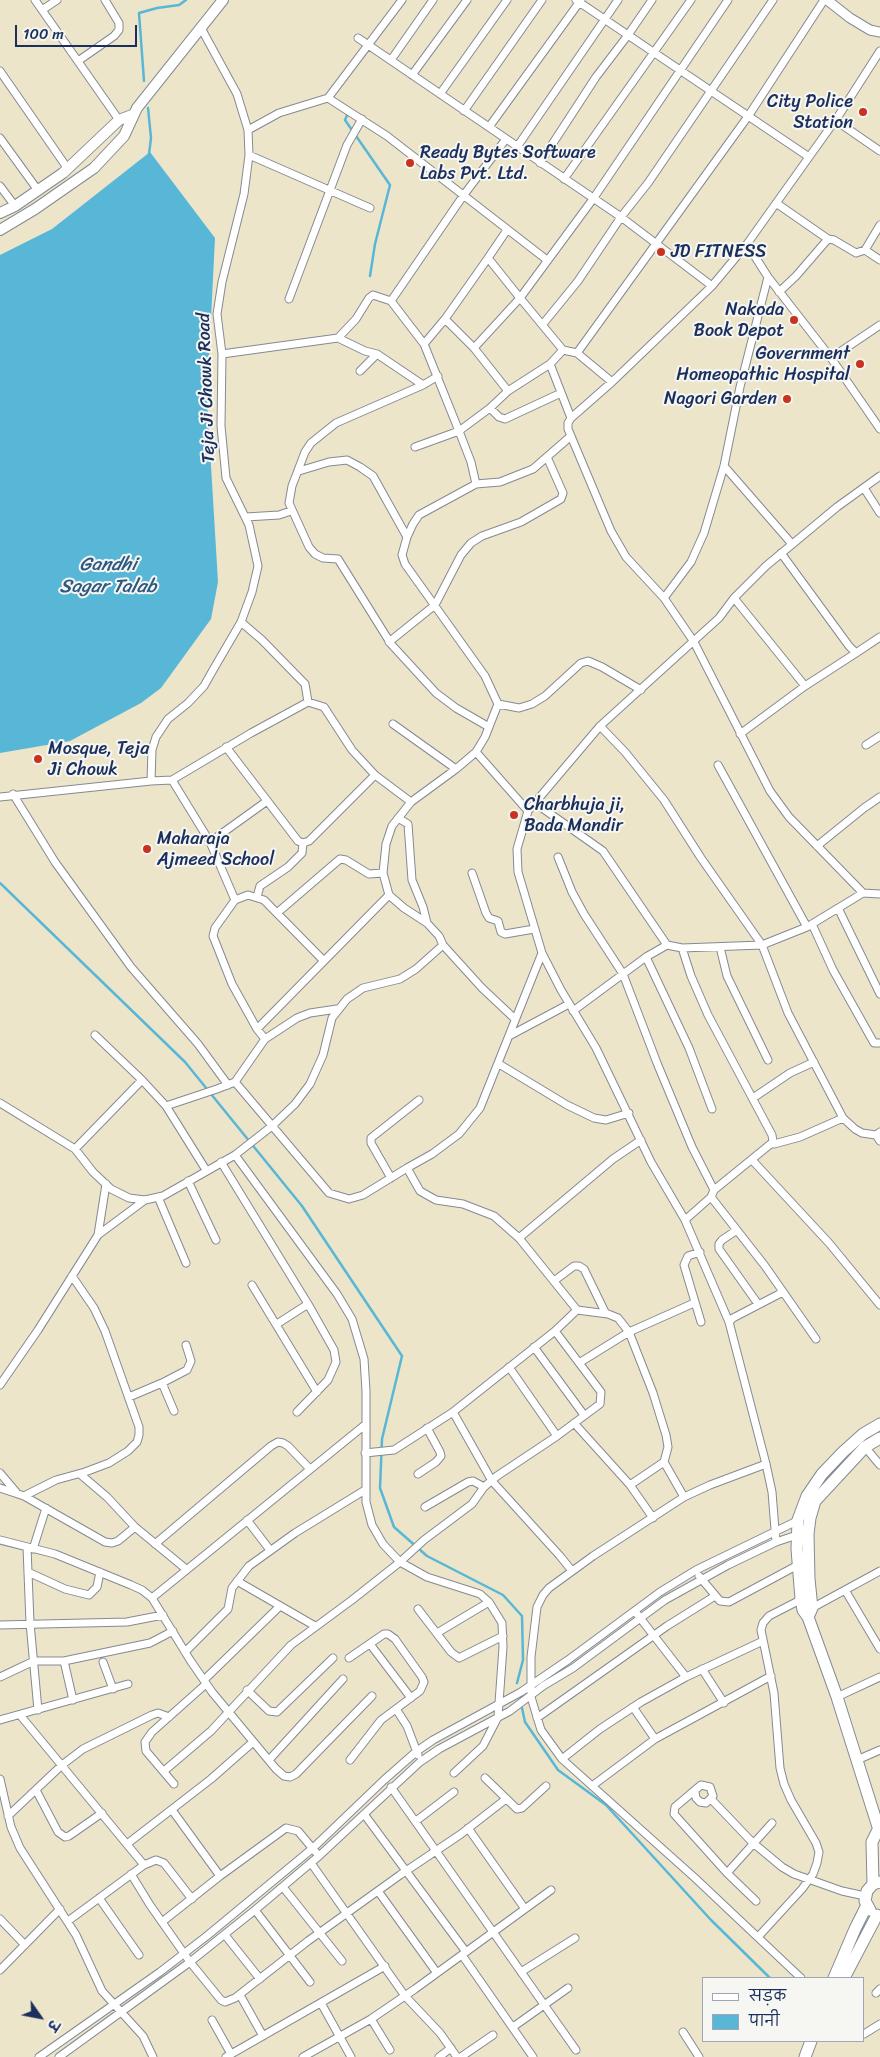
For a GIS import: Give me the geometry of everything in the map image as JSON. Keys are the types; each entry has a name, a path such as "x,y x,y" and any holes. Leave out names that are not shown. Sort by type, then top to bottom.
{"main road":[{"path":"0,230 35,209 94,168 124,136 132,115 222,0"},
{"path":"0,213 14,206 68,168 119,120 132,115"},
{"path":"834,1977 866,1901 877,1883 872,1842 879,1832 808,1605 798,1564 806,1496 822,1474 862,1434 880,1424"},
{"path":"804,1519 815,1501 865,1448 880,1438"},
{"path":"803,1534 808,1605"},
{"path":"845,1977 878,1915 866,1901"},
{"path":"805,2057 811,2042"}],"street":[{"path":"35,0 119,120"},
{"path":"42,10 57,0"},
{"path":"78,61 114,36 119,30 119,23 105,0"},
{"path":"248,130 279,113 328,98 402,0"},
{"path":"391,60 433,0"},
{"path":"412,75 466,0"},
{"path":"440,94 507,0"},
{"path":"464,111 542,0"},
{"path":"517,147 618,0"},
{"path":"540,162 596,77 652,0"},
{"path":"564,180 691,0"},
{"path":"474,348 520,298 593,199 728,0"},
{"path":"543,324 578,281 620,217 648,183 773,0"},
{"path":"489,128 579,1 809,157"},
{"path":"577,353 750,116 830,1 870,30 880,32"},
{"name":"Teja Ji Chowk Road","path":"151,781 152,750 156,737 168,720 204,686 241,622 252,592 258,566 246,517 226,478 220,426 222,354 217,314 222,282 244,194 249,155 248,130 237,94 201,28"},
{"path":"358,38 620,217 712,286"},
{"path":"863,893 789,817 770,791 694,642 664,598 626,557 611,531 571,436 568,423 571,418 612,382 712,286 747,244 835,120 880,51"},
{"path":"0,71 68,168"},
{"path":"328,98 362,119 547,260"},
{"path":"289,298 347,145 362,119"},
{"path":"835,120 880,151"},
{"path":"0,138 37,189"},
{"path":"391,301 463,196 506,139"},
{"path":"249,155 370,208"},
{"path":"0,186 14,206"},
{"path":"776,203 828,239 834,240 856,253 865,250 880,225"},
{"path":"424,344 445,319 507,230"},
{"path":"779,292 796,276 828,239"},
{"path":"747,244 768,277 831,358 880,429"},
{"path":"865,250 880,260"},
{"path":"488,258 563,350 577,353 612,382"},
{"path":"664,598 692,562 704,533 724,466 740,387 768,277"},
{"path":"338,338 356,319 369,298 373,296 391,301 424,344 471,462 476,484"},
{"path":"445,319 474,348 508,391"},
{"path":"831,358 880,325"},
{"path":"222,354 338,338 364,351 377,354 423,385"},
{"path":"415,447 459,430 490,408 508,391 550,364 563,350"},
{"path":"360,371 377,354"},
{"path":"550,364 571,418"},
{"path":"438,376 423,385 336,423 311,443 305,452 292,486 289,503 291,511 315,554 323,558 334,558 340,562 389,642 436,693 456,708 489,727"},
{"path":"490,408 498,417 505,419 561,392"},
{"path":"515,1019 482,988 427,923 404,908 389,895 383,872 386,844 392,826 411,802 456,770 476,752 498,704 485,676 405,564 402,555 407,537 419,515 476,484 500,482 533,469 571,436"},
{"path":"389,642 435,605 461,555 471,543 482,536 521,522 561,499 563,493 546,457"},
{"path":"299,471 329,462 347,460 360,467 373,476 407,537"},
{"path":"724,466 792,544"},
{"path":"776,1542 772,1492 729,1322 685,1220 651,1162 596,1048 542,954 518,872 517,849 528,811 600,726 694,642 719,618 734,598 781,553 837,507 880,476"},
{"path":"864,488 880,513"},
{"path":"246,517 291,511"},
{"path":"781,553 856,653"},
{"path":"734,598 805,686"},
{"path":"241,622 262,640 305,684 308,702"},
{"path":"740,734 805,686 880,637"},
{"path":"498,704 519,708 532,704 545,696 581,663 588,661 602,666 641,690"},
{"path":"0,797 13,794 172,780 226,747 308,702 324,706 352,750 375,775 411,802"},
{"path":"393,724 456,770"},
{"path":"600,726 625,752 664,800 701,858 762,945 788,1013 843,1118 862,1133 879,1136"},
{"path":"866,745 880,736"},
{"path":"226,747 298,841 303,843 309,841 375,775"},
{"path":"476,752 528,811"},
{"path":"718,765 874,1043 880,1043"},
{"path":"172,780 210,842 235,900"},
{"path":"13,794 55,862 131,967 329,1193 349,1199 363,1195 432,1154 459,1134 480,1108 542,954"},
{"path":"817,846 880,797"},
{"path":"210,842 267,801"},
{"path":"535,803 603,851 667,945"},
{"path":"398,818 408,824 412,880 427,923"},
{"path":"257,897 260,886 288,867 302,853 303,843"},
{"path":"558,857 572,892 584,914 623,974 664,1080 713,1194 816,1339"},
{"path":"277,913 340,859 346,860 369,874 383,872"},
{"path":"472,872 486,913 489,918 498,921 501,932 506,934 534,929"},
{"path":"509,1036 571,1007 667,945 682,948 762,945 809,925 863,893 880,894"},
{"path":"265,1039 257,1029 232,984 213,936 215,928 235,900 248,895 264,900 323,960"},
{"path":"257,1029 389,895"},
{"path":"838,908 880,994"},
{"path":"0,1103 75,1149 93,1172 106,1184 129,1198 145,1200 158,1197 237,1153 272,1126 295,1104 310,1084 324,1055 332,1018 337,1009 347,999 363,988 400,979 416,969 443,944"},
{"path":"720,947 727,976 768,1060"},
{"path":"682,948 691,976 708,1015 772,1135 773,1142"},
{"path":"646,957 690,1048 712,1109"},
{"path":"166,1106 217,1090 232,1083 265,1039 297,1018 310,1013 337,1009"},
{"path":"95,1035 166,1106 206,1170"},
{"path":"753,1098 790,1073 814,1062"},
{"path":"499,1064 567,1105 594,1118 606,1120 629,1113"},
{"path":"75,1149 142,1080"},
{"path":"390,1178 371,1144 371,1138 418,1100"},
{"path":"773,1142 774,1144 800,1137 843,1118"},
{"path":"519,1238 612,1159 641,1140"},
{"path":"685,1220 773,1142"},
{"path":"237,1153 352,1318 364,1359 366,1391 366,1502 372,1525 383,1544 427,1577 480,1594 489,1602 502,1624 502,1704 498,1717 483,1746 454,1773"},
{"path":"752,1160 829,1243 880,1305"},
{"path":"221,1162 334,1350 336,1362 328,1380 297,1412"},
{"path":"407,1168 420,1191 436,1200 463,1204 494,1216 519,1238 577,1310 605,1312 618,1318 629,1332 654,1393 668,1447 664,1462 630,1485"},
{"path":"188,1181 216,1240"},
{"path":"98,1235 106,1184"},
{"path":"158,1197 186,1263"},
{"path":"0,1385 98,1235 145,1200"},
{"path":"737,1230 722,1240 719,1244 719,1249 758,1304"},
{"path":"700,1252 688,1256 684,1264 701,1322"},
{"path":"554,1281 574,1266 584,1269 605,1312"},
{"path":"20,1494 109,1463 128,1451 137,1442 139,1435 139,1427 94,1308 72,1276"},
{"path":"252,1285 317,1392"},
{"path":"729,1322 782,1292"},
{"path":"579,1363 629,1332 694,1303"},
{"path":"277,1324 308,1304"},
{"path":"365,1452 388,1452 453,1412 555,1331 577,1310"},
{"path":"164,1771 200,1741 286,1650 472,1504 484,1487 600,1404 601,1392 555,1331"},
{"path":"128,1397 187,1370 191,1361 186,1345"},
{"path":"534,1347 584,1415"},
{"path":"509,1367 557,1436"},
{"path":"162,1383 174,1411"},
{"path":"453,1412 492,1481 572,1571"},
{"path":"574,1422 630,1485 653,1518"},
{"path":"152,1598 366,1424"},
{"path":"418,1474 436,1462 440,1456 440,1452 427,1428"},
{"path":"155,1544 278,1442 283,1442 288,1446 310,1469"},
{"path":"865,1448 880,1465"},
{"path":"664,1462 684,1497"},
{"path":"766,1464 684,1497 549,1588 537,1607 528,1698 542,1730 562,1759 623,1812 800,1977"},
{"path":"0,1473 20,1494"},
{"path":"80,1474 107,1497 135,1527 186,1569"},
{"path":"425,1507 468,1482 473,1481 484,1487"},
{"path":"0,1488 20,1494 105,1542 112,1543 118,1541 135,1527"},
{"path":"185,1652 228,1609 230,1594 249,1566 270,1550 366,1490"},
{"path":"38,1710 30,1624 28,1572 30,1548 46,1508"},
{"path":"39,2057 184,1953 313,1848 417,1751 433,1740 521,1692 568,1660 634,1610 696,1570 804,1519"},
{"path":"247,1520 270,1550"},
{"path":"59,2057 225,1935 319,1856 391,1787 438,1749 510,1711 543,1686 574,1668 640,1617 701,1578 776,1542 803,1534"},
{"path":"0,1540 55,1554 142,1590 152,1598 205,1682 253,1742 284,1776 290,1777 296,1774 372,1696"},
{"path":"696,1570 715,1596 724,1602 729,1602 798,1564"},
{"path":"28,1572 65,1589 89,1595 97,1587 100,1572"},
{"path":"758,1937 809,1880 817,1863 818,1852 816,1843 784,1784 780,1768 771,1676 762,1641 761,1630 763,1623 768,1616 808,1605 879,1574"},
{"path":"237,1582 315,1626"},
{"path":"845,1590 880,1648"},
{"path":"537,1718 654,1635 715,1596"},
{"path":"437,1633 489,1602"},
{"path":"174,1784 144,1746 147,1738 279,1607"},
{"path":"418,1609 451,1652 459,1658 463,1658 503,1636"},
{"path":"634,1610 686,1676"},
{"path":"0,1626 127,1622 163,1615"},
{"path":"0,1677 34,1661 64,1661 150,1643 173,1631"},
{"path":"349,1658 384,1634 391,1636 422,1677 423,1686 411,1698 382,1720 350,1760"},
{"path":"562,1759 600,1729 633,1707 686,1676 762,1641"},
{"path":"370,1644 411,1698"},
{"path":"248,1690 269,1711 277,1712 333,1658"},
{"path":"64,1661 74,1700"},
{"path":"103,1662 113,1689"},
{"path":"702,1669 724,1703"},
{"path":"592,1786 655,1739 771,1676"},
{"path":"837,1697 880,1677"},
{"path":"269,1760 343,1680"},
{"path":"0,1720 128,1684"},
{"path":"633,1707 655,1739"},
{"path":"396,1709 407,1726 420,1762"},
{"path":"5,1812 36,1790 62,1765 83,1749 152,1715 158,1713 169,1717"},
{"path":"20,1715 144,1865"},
{"path":"127,1844 172,1810 253,1742"},
{"path":"857,1760 880,1750"},
{"path":"0,1778 5,1812 20,1848 68,1921 102,1991 143,2036 153,2057"},
{"path":"485,1778 514,1807 520,1810 546,1786"},
{"path":"695,1792 696,1798 700,1802 706,1803 711,1799 713,1793 707,1786 698,1787 695,1792 685,1797 675,1807 674,1814 727,1873 756,1901"},
{"path":"391,1787 576,2050"},
{"path":"36,1790 58,1832 65,1837 102,1813"},
{"path":"416,1821 454,1792"},
{"path":"131,1874 190,1962 221,2000 231,2001 320,1933 506,1799"},
{"path":"711,1799 752,1842 782,1867 794,1874 866,1901"},
{"path":"172,1810 220,1876"},
{"path":"364,1814 407,1870 533,2057"},
{"path":"727,1873 752,1842 772,1822"},
{"path":"162,1922 220,1876 286,1828 298,1831 319,1856"},
{"path":"468,1828 525,1909"},
{"path":"68,1921 131,1874 144,1865 156,1860 164,1862 192,1899"},
{"path":"310,1863 348,1913 406,1996 457,2057"},
{"path":"283,1887 342,1961"},
{"path":"303,2057 406,1996 551,1890"},
{"path":"378,1891 437,1973"},
{"path":"99,1898 138,1954"},
{"path":"0,1970 60,1909"},
{"path":"255,1910 289,1957 310,1982"},
{"path":"0,1919 25,1944"},
{"path":"225,1935 260,1979"},
{"path":"521,1972 575,1938"},
{"path":"212,2020 228,2056 385,1966"},
{"path":"513,2027 568,1988"},
{"path":"240,1994 263,2036"},
{"path":"321,2003 351,2057"},
{"path":"370,2019 390,2050"},
{"path":"865,2033 880,2024"},
{"path":"683,2032 699,2057"},
{"path":"461,2057 493,2035"},
{"path":"439,2057 451,2048"}],"water":[{"name":"Gandhi Sagar Talab","path":"150,152 215,238 207,399 218,582 211,619 161,688 141,703 70,741 0,753 0,255 52,229"}],"waterway":[{"path":"144,81 139,13 179,5 186,0"},
{"path":"148,108 151,138 149,154"},
{"path":"348,113 345,120 390,185 375,244 370,276"},
{"path":"0,883 185,1062 302,1206 402,1356 382,1439 380,1488 394,1527 427,1556 503,1595 522,1616 523,1660 517,1683"},
{"path":"522,1708 525,1722 558,1770 606,1805 711,1920 769,1977"}],"place":[{"name":"City Police Station","path":"863,112"},
{"name":"Ready Bytes Software Labs Pvt. Ltd.","path":"410,163"},
{"name":"JD FITNESS","path":"661,252"},
{"name":"Nakoda Book Depot","path":"794,320"},
{"name":"Government Homeopathic Hospital","path":"860,364"},
{"name":"Nagori Garden","path":"787,399"},
{"name":"Mosque, Teja Ji Chowk","path":"38,759"},
{"name":"Charbhuja ji, Bada Mandir","path":"514,815"},
{"name":"Maharaja Ajmeed School","path":"147,849"}]}
